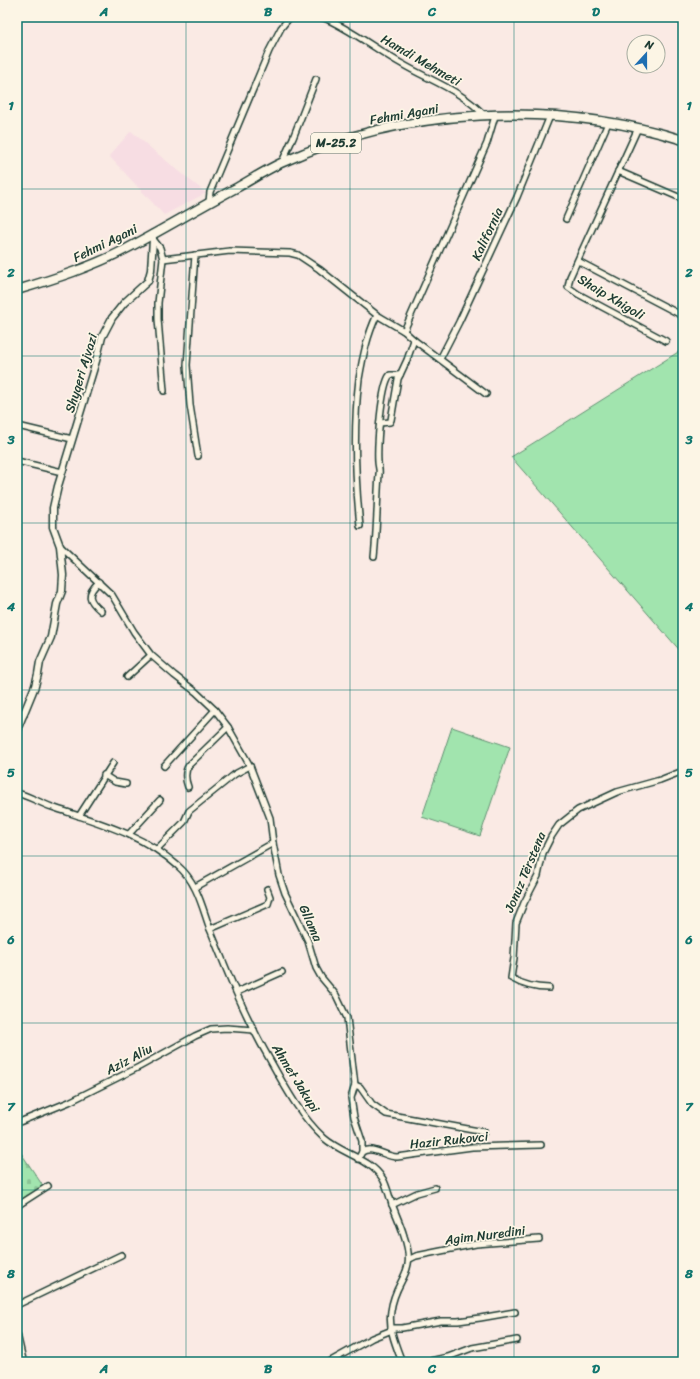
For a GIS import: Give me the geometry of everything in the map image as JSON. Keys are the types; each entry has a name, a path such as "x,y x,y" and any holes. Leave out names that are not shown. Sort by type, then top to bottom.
{"main road":[{"name":"Fehmi Agani","path":"17,290 68,274 125,249 152,236 209,202 282,163 372,131 410,123 457,118 485,116 550,116 638,128 683,140"}],"street":[{"path":"209,202 210,192 269,51 281,28 290,17"},
{"name":"Hamdi Mehmeti","path":"322,17 357,35 401,64 456,93 478,108 485,116"},
{"path":"282,163 316,79"},
{"path":"404,331 487,143 495,116"},
{"name":"Kalifornia","path":"440,359 459,322 517,196 550,116"},
{"path":"566,219 608,123"},
{"name":"Shaip Xhigoli","path":"638,128 570,277 568,287 578,294 666,341"},
{"path":"618,171 683,200"},
{"path":"152,236 160,248 163,259 158,303 158,319 164,391"},
{"name":"Shyqeri Ajvazi","path":"17,730 35,686 40,662 51,637 57,604 62,591 63,575 60,546 53,527 53,508 62,472 102,337 112,318 124,303 148,281 151,270 152,236"},
{"path":"163,259 230,251 290,253 298,255 319,269 377,315 404,331 486,394"},
{"path":"196,255 187,365 190,405 198,456"},
{"name":"Shaip Xhigoli","path":"578,261 683,316"},
{"path":"360,526 354,444 357,400 363,352 370,329 377,315"},
{"path":"380,423 390,422 391,420 398,379 408,360 414,340"},
{"path":"374,557 377,528 379,473 378,448 386,378 390,375 400,375"},
{"path":"22,427 72,439"},
{"path":"17,461 62,472"},
{"name":"Gllama","path":"60,546 112,595 134,632 151,655 196,692 215,710 228,727 250,766 270,818 279,875 285,894 308,941 316,968 321,977 336,995 347,1018 355,1085 352,1098 354,1117 362,1140 362,1152"},
{"path":"99,582 90,593 90,599 94,606 101,611"},
{"path":"128,677 151,655"},
{"path":"17,709 24,715"},
{"path":"164,766 215,710"},
{"path":"188,787 185,779 186,770 189,765 228,727"},
{"path":"79,816 112,762"},
{"path":"157,849 184,822 189,811 235,774 250,766"},
{"name":"Jonuz Tërstena","path":"549,988 537,988 522,984 511,978 511,972 514,958 516,923 524,903 538,876 543,853 551,837 559,825 578,810 617,792 660,780 683,771"},
{"path":"104,775 115,782 126,784"},
{"name":"Ahmet Jakupi","path":"17,793 129,834 157,849 180,867 195,887 210,929 254,1030 291,1095 309,1121 325,1139 358,1159"},
{"path":"129,834 160,800"},
{"path":"195,887 273,843"},
{"path":"210,929 268,904 270,897 267,889"},
{"path":"237,992 282,972"},
{"name":"Aziz Aliu","path":"17,1123 69,1102 211,1029 228,1028 254,1030"},
{"path":"355,1085 360,1088 372,1104 386,1114 484,1132"},
{"name":"Hazir Rukovci","path":"362,1152 371,1150 391,1157 397,1157 472,1147 541,1145"},
{"path":"362,1152 358,1159 377,1171 383,1179 404,1234 410,1259 408,1271 394,1297 390,1311 391,1329 402,1362"},
{"path":"17,1206 48,1186"},
{"path":"392,1205 435,1188"},
{"name":"Agim Nuredini","path":"410,1259 416,1256 476,1244 539,1239"},
{"path":"17,1305 121,1255"},
{"path":"329,1362 391,1329 515,1312"},
{"path":"17,1336 23,1362"},
{"path":"426,1362 448,1357 472,1348 517,1340"}],"shaded area":[{"path":"131,131 206,193 164,215 109,156"}],"green space":[{"path":"683,349 683,654 511,457"},
{"path":"452,727 510,747 480,836 422,817"},
{"path":"17,1147 43,1186 17,1204"}]}
